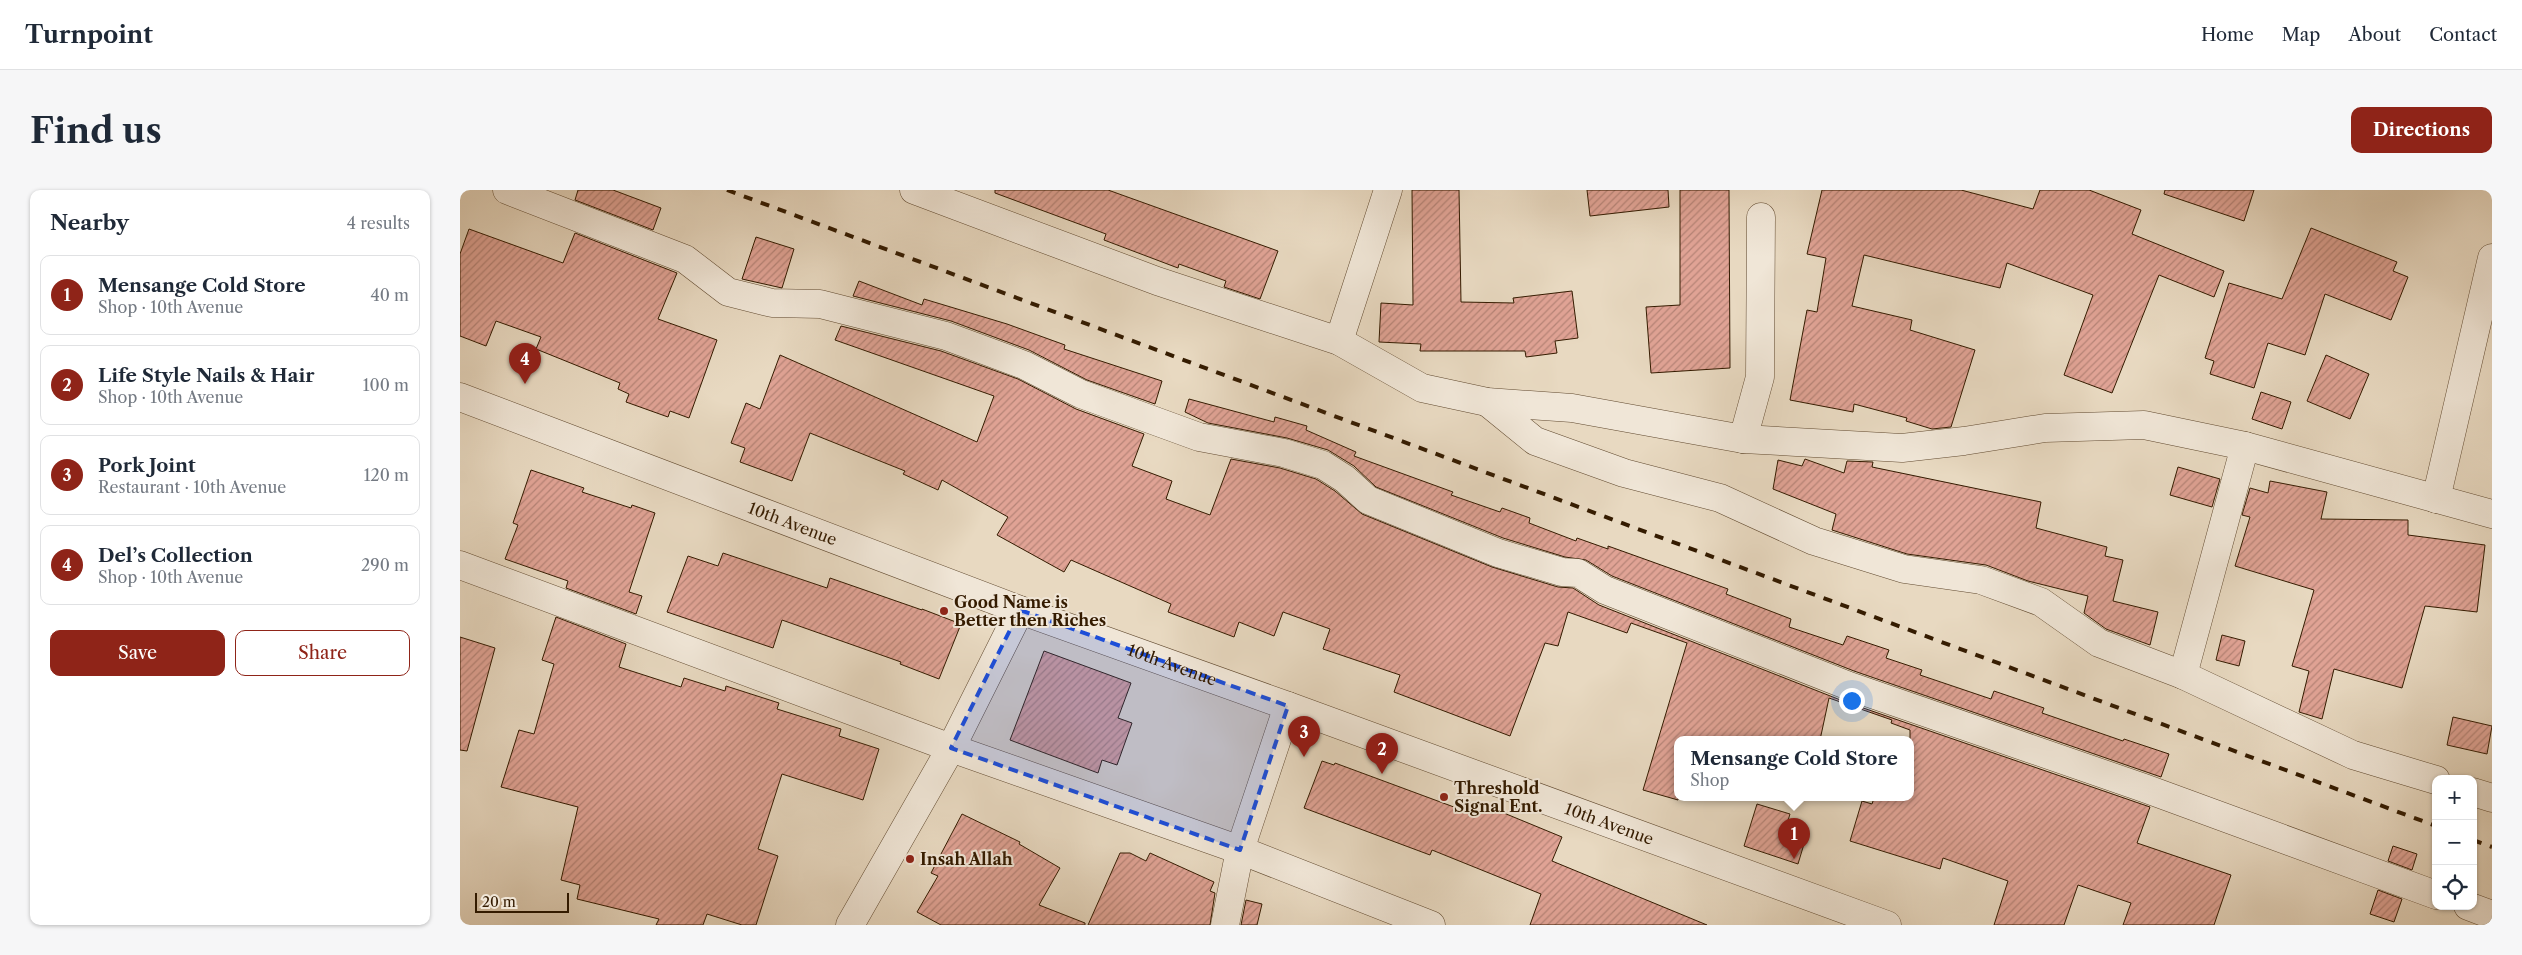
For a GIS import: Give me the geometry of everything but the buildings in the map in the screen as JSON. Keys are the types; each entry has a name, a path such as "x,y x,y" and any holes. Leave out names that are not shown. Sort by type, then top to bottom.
{"street":[{"path":"507,190 685,259 728,292 772,303 820,304 946,336 1024,365 1081,394 1199,437 1284,453 1323,465 1345,479 1368,500 1498,553 1562,572 1578,574 1606,590 1849,686 2144,788 2432,894"},
{"path":"914,190 1157,281 1339,341 1422,388 1487,402 1572,408 1743,439 1902,448 1964,441 2045,428 2144,425 2245,446 2492,514"},
{"path":"1339,341 1388,190"},
{"path":"1743,439 1760,377 1761,217"},
{"path":"2436,499 2492,258"},
{"name":"10th Avenue","path":"460,397 1020,610 1887,925"},
{"path":"1487,402 1535,441 1624,472 1720,498 1814,541 1886,564 1904,569 1981,580 2041,602 2099,643 2183,675 2353,755 2432,779"},
{"path":"2183,675 2245,446"},
{"path":"460,565 951,748 1240,850 1431,925"},
{"path":"850,925 951,748 1020,610"},
{"path":"1225,925 1240,850 1288,706"},
{"path":"2477,793 2492,798"},
{"path":"2477,909 2492,915"}],"highlighted area":[{"path":"1020,610 1288,706 1240,850 951,748"}],"railway":[{"path":"727,190 2432,825"},
{"path":"2477,841 2492,847"}],"place":[{"name":"Del’s Collection","path":"525,384"},
{"name":"Good Name is Better then Riches","path":"944,611"},
{"name":"Pork Joint","path":"1304,757"},
{"name":"Life Style Nails & Hair","path":"1382,774"},
{"name":"Threshold Signal Ent.","path":"1444,797"},
{"name":"Insah Allah","path":"910,859"},
{"name":"Mensange Cold Store","path":"1794,859"}]}
